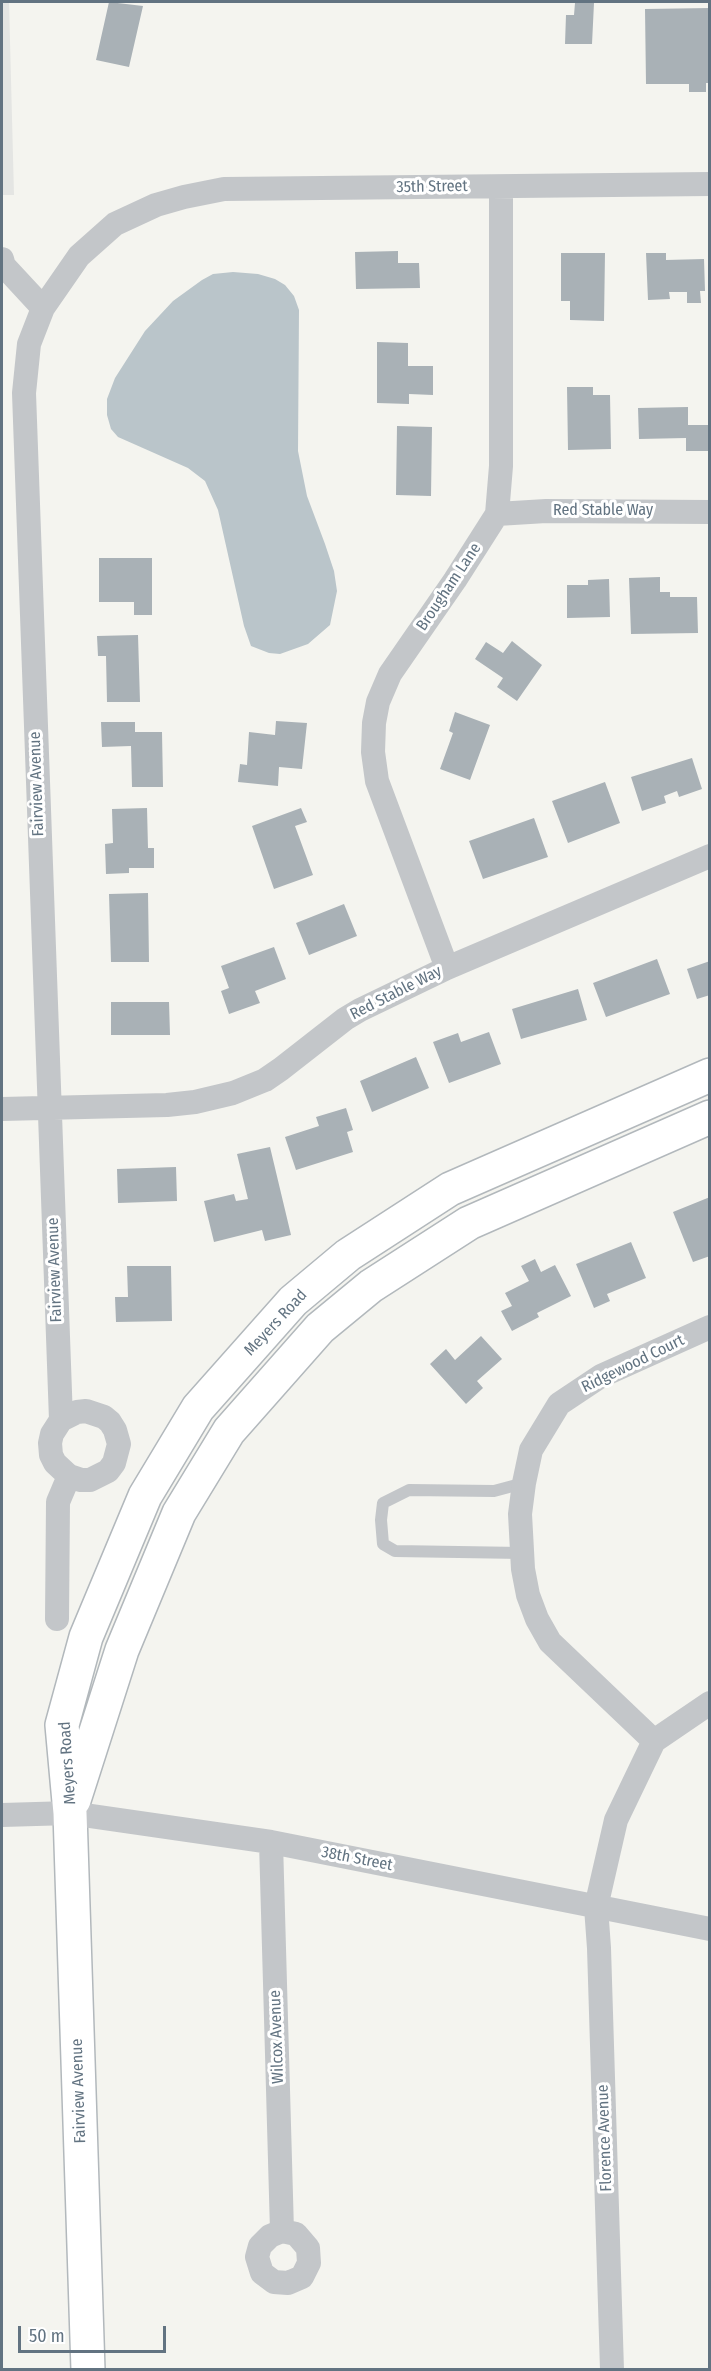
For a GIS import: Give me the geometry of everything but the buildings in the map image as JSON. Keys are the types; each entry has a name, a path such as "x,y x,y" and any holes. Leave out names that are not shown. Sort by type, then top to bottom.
{"street":[{"name":"35th Street","path":"156,205 224,189 710,184"},
{"name":"Brougham Lane","path":"447,968 377,781 373,752 374,723 378,702 390,674 455,580 496,514 501,466 501,187"},
{"name":"Fairview Avenue","path":"69,1476 61,1471 51,1455 52,1434 61,1420 13,394 43,308 80,256 116,224 156,205"},
{"path":"2,259 4,266 43,308"},
{"name":"Red Stable Way","path":"496,514 546,511 710,512"},
{"name":"Red Stable Way","path":"2,1108 167,1105 195,1102 233,1093 265,1080 360,1010 447,968 710,856"},
{"name":"Meyers Road","path":"70,1813 63,1725 86,1637 144,1496 198,1408 293,1301 348,1255 450,1189 710,1075"},
{"name":"Meyers Road","path":"70,1813 122,1650 179,1513 229,1431 320,1328 371,1286 469,1222 710,1117"},
{"name":"Ridgewood Court","path":"654,1741 550,1642 537,1619 528,1595 522,1553 520,1514 524,1483 531,1450 559,1404 601,1376 710,1327"},
{"path":"57,1619 58,1502 69,1476 81,1480 102,1476 114,1463 119,1444 110,1422 95,1413 76,1412 61,1420"},
{"path":"654,1741 710,1703"},
{"name":"Florence Avenue","path":"612,2370 596,1907 616,1820 654,1741"},
{"name":"Fairview Avenue","path":"70,1813 88,2370"},
{"name":"38th Street","path":"2,1815 70,1813 271,1842 710,1929"},
{"name":"Wilcox Avenue","path":"271,1842 282,2231"}],"lane":[{"path":"522,1553 394,1551 383,1544 381,1520 384,1503 409,1490 494,1491 524,1483"}],"shaded area":[{"path":"2,2 9,2 14,195 2,195"},
{"path":"233,272 258,274 275,279 285,285 294,296 299,310 298,451 307,496 334,571 337,591 330,625 308,644 280,654 269,653 251,646 244,626 218,510 205,481 188,468 118,437 111,429 107,415 107,399 115,378 145,331 173,301 202,280 213,274"}]}
